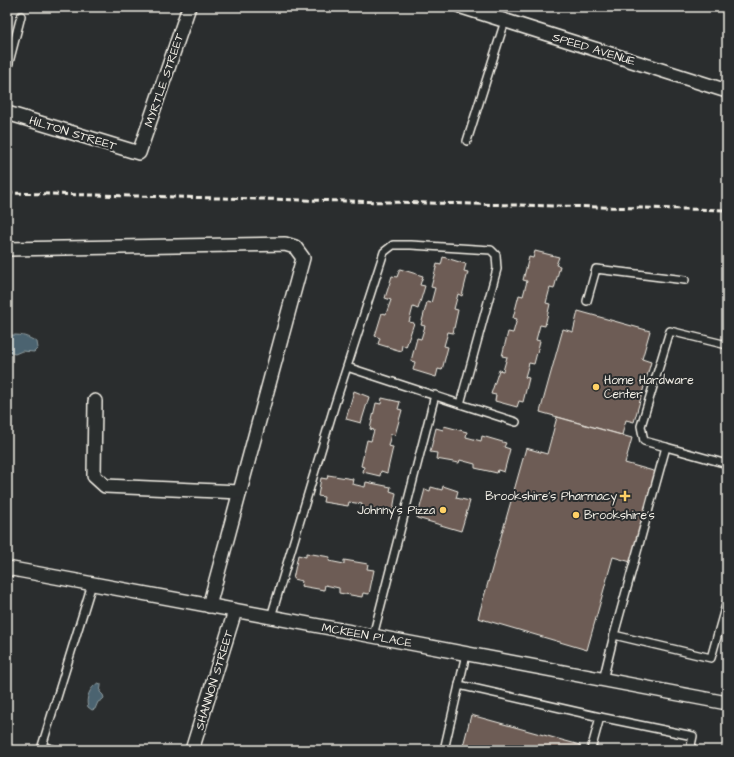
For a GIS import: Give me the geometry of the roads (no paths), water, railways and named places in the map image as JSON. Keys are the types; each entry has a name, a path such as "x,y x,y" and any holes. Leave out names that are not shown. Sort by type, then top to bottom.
{"street":[{"name":"MYRTLE STREET","path":"139,153 189,7"},
{"name":"SPEED AVENUE","path":"462,7 727,91"},
{"name":"HILTON STREET","path":"7,113 139,153"},
{"path":"7,249 285,244 295,247 303,258 209,606"},
{"path":"96,401 94,476 105,486 240,492"},
{"name":"MCKEEN PLACE","path":"7,568 727,703"},
{"name":"SHANNON STREET","path":"192,750 235,610"}],"lane":[{"path":"7,70 21,16"},
{"path":"467,141 505,21"},
{"path":"271,617 347,367 384,252 393,245 491,250 496,255 497,269 460,404"},
{"path":"587,301 596,269 685,280"},
{"path":"727,345 670,331 641,426 644,441 727,464"},
{"path":"347,367 516,422"},
{"path":"373,636 435,395"},
{"path":"603,680 666,447"},
{"path":"55,750 42,746 92,584"},
{"path":"614,635 711,658 727,601"},
{"path":"444,750 466,654"},
{"path":"459,685 600,717 694,736 690,750"},
{"path":"591,750 600,717"}],"water":[{"path":"12,335 30,338 37,342 38,348 34,352 22,351 15,354 7,352 7,338"},
{"path":"98,683 101,684 100,692 104,698 98,702 95,709 92,710 88,707 87,700 91,690"}],"railway":[{"path":"7,193 727,210"}],"place":[{"name":"Home Hardware Center","path":"596,387"},
{"name":"Brookshire's Pharmacy","path":"625,496"},
{"name":"Johnny's Pizza","path":"443,510"},
{"name":"Brookshire's","path":"576,515"}]}
